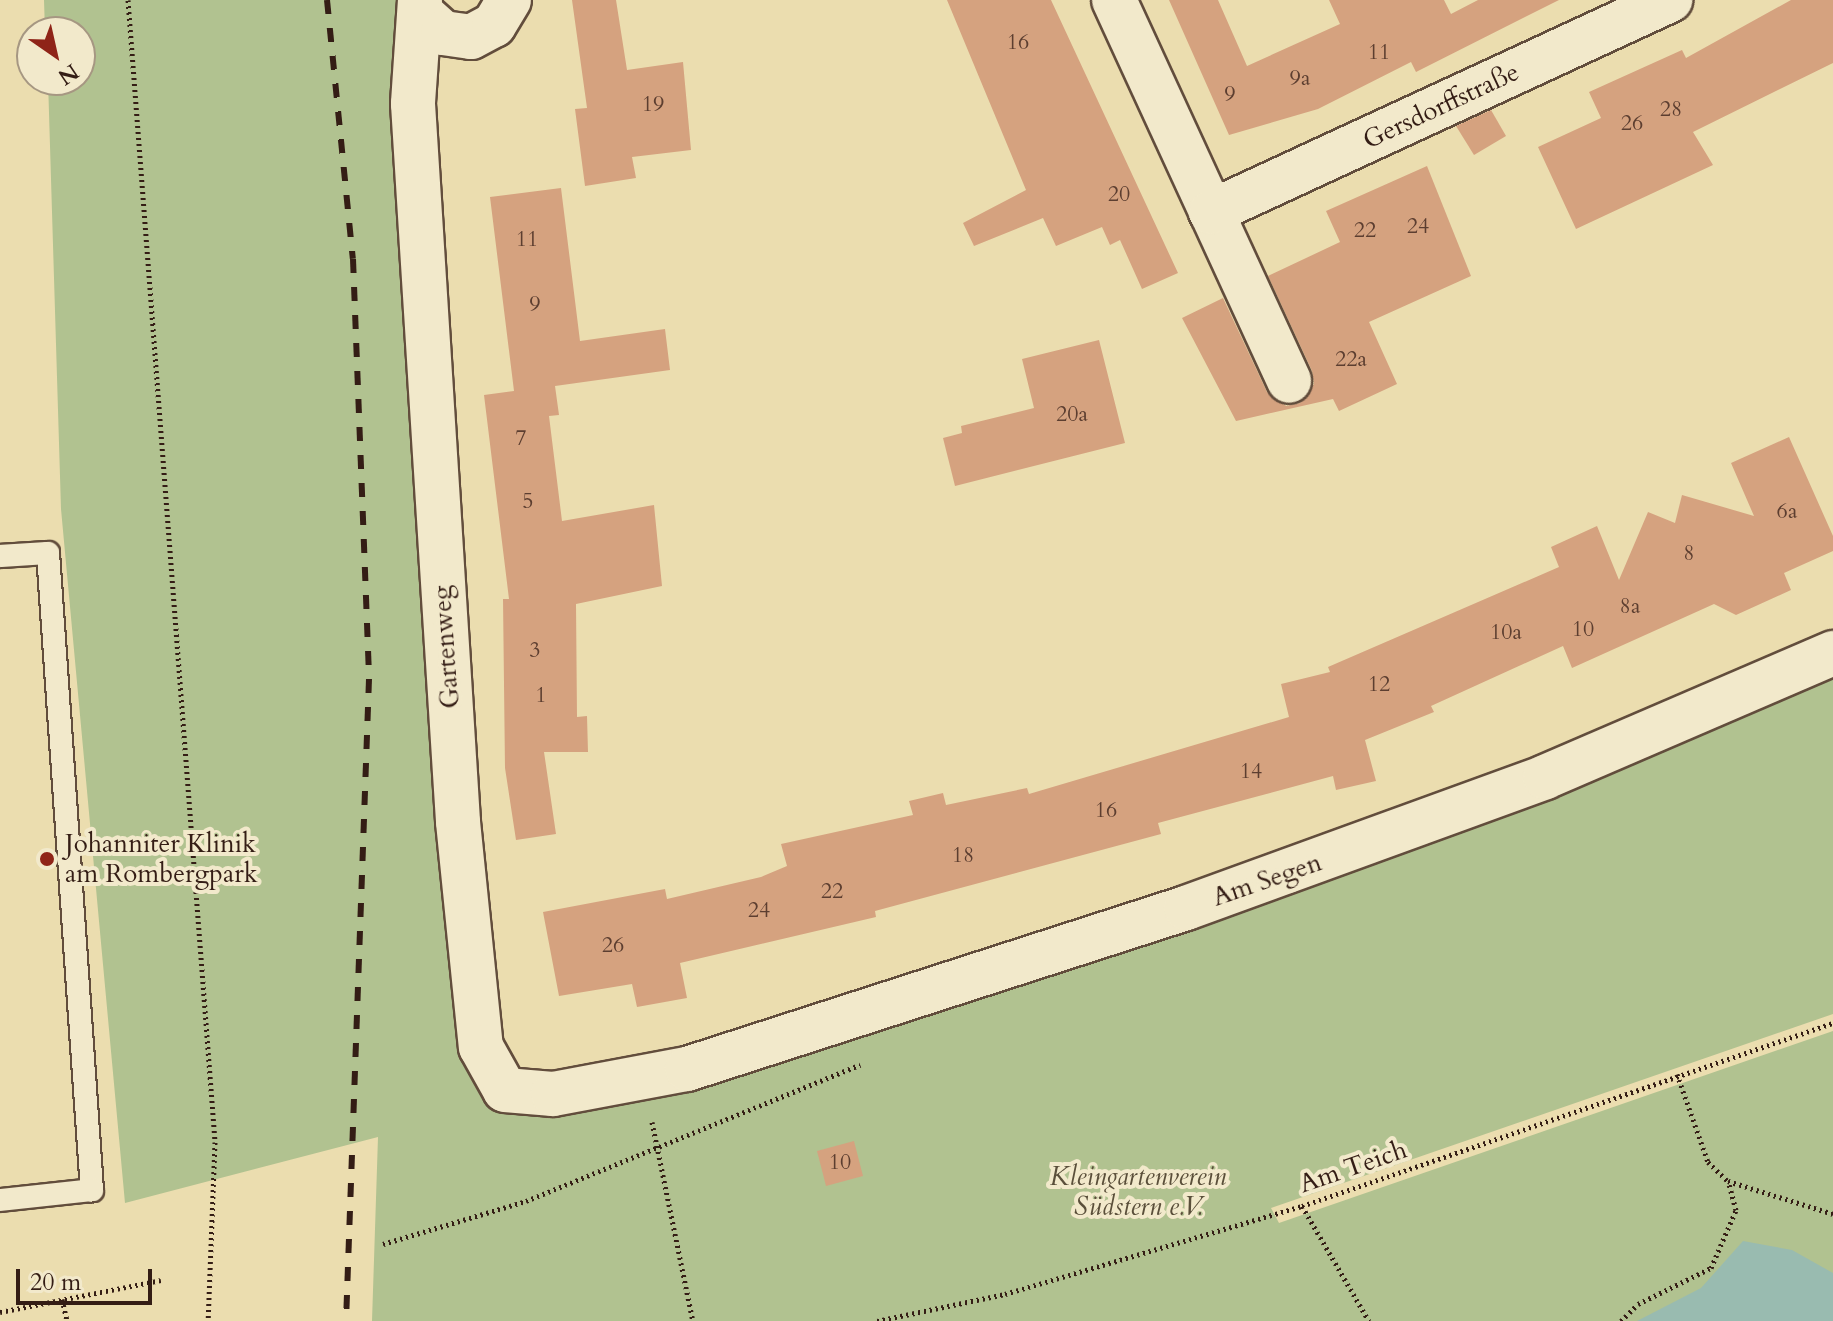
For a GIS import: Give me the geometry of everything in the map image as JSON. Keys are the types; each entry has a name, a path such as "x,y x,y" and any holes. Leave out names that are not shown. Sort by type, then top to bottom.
{"street":[{"name":"Gartenweg","path":"420,6 443,33 471,37 494,25 509,0"},
{"path":"1114,0 1289,381"},
{"name":"Gersdorffstraße","path":"1211,212 1670,0"},
{"name":"Gartenweg","path":"420,6 413,104 437,515 481,1047 505,1090 524,1096 687,1069"},
{"name":"Am Segen","path":"687,1069 1389,838 1832,656"}],"lane":[{"path":"0,556 48,553 92,1190 0,1200"}],"path":[{"path":"128,0 215,1142 208,1321"},
{"name":"Am Teich","path":"877,1321 1005,1294 1302,1206 1677,1074 1833,1023"},
{"path":"1677,1074 1708,1162 1728,1181 1833,1214"},
{"path":"383,1244 526,1201 658,1144 693,1321"},
{"path":"1621,1321 1638,1304 1711,1268 1736,1210 1728,1181"},
{"path":"1302,1206 1369,1321"},
{"path":"0,1312 161,1280"},
{"path":"62,1299 67,1321"}],"green space":[{"name":"Kleingartenverein Südstern e.V.","path":"44,0 406,0 489,1099 516,1113 541,1113 1833,669 1833,1014 1271,1208 1279,1223 1833,1031 1833,1321 372,1321 378,1137 125,1203 61,509 48,96 96,96 96,16 44,16"}],"water":[{"path":"1743,1241 1792,1250 1833,1273 1833,1321 1637,1321 1701,1288"}],"building":[{"path":"572,0 616,0 627,70 683,62 691,150 632,157 636,178 585,186 575,109 587,108"},
{"path":"947,0 1051,0 1178,273 1142,289 1120,240 1110,245 1102,227 1056,246 1043,218 974,246 963,223 1026,190"},
{"path":"1169,0 1218,0 1247,66 1340,24 1329,0 1444,0 1451,14 1478,0 1559,0 1416,72 1411,62 1318,109 1229,135"},
{"path":"1791,0 1833,0 1833,63 1693,132 1713,165 1576,229 1538,147 1601,118 1589,92 1682,50 1686,58"},
{"path":"1491,110 1506,136 1474,155 1456,126"},
{"path":"1427,166 1471,276 1369,322 1397,384 1339,411 1333,399 1236,421 1182,318 1223,298 1267,392 1286,406 1300,403 1314,384 1312,371 1268,276 1340,242 1326,211"},
{"path":"561,188 580,341 665,329 670,370 555,386 559,415 549,416 562,521 654,505 662,586 576,604 577,717 587,716 588,752 544,752 556,834 516,840 505,768 503,599 509,599 484,395 514,391 490,197"},
{"path":"1099,340 1125,443 955,486 943,438 962,433 961,426 1034,408 1022,359"},
{"path":"1789,437 1833,536 1833,551 1784,573 1791,590 1736,615 1714,604 1572,668 1563,646 1431,706 1434,712 1365,740 1376,781 1336,790 1333,776 1158,823 1161,834 875,911 876,917 680,963 687,998 637,1007 632,984 559,996 543,912 665,889 667,899 761,877 787,866 781,844 913,815 909,801 943,793 946,805 1027,788 1029,794 1289,717 1281,684 1330,672 1328,667 1559,567 1551,547 1597,526 1619,580 1648,512 1675,523 1682,495 1754,516 1731,463"},
{"path":"854,1141 863,1176 826,1186 817,1151"}],"railway":[{"path":"327,0 353,259 369,679 346,1321"}],"place":[{"name":"Johanniter Klinik am Rombergpark","path":"47,859"}]}
